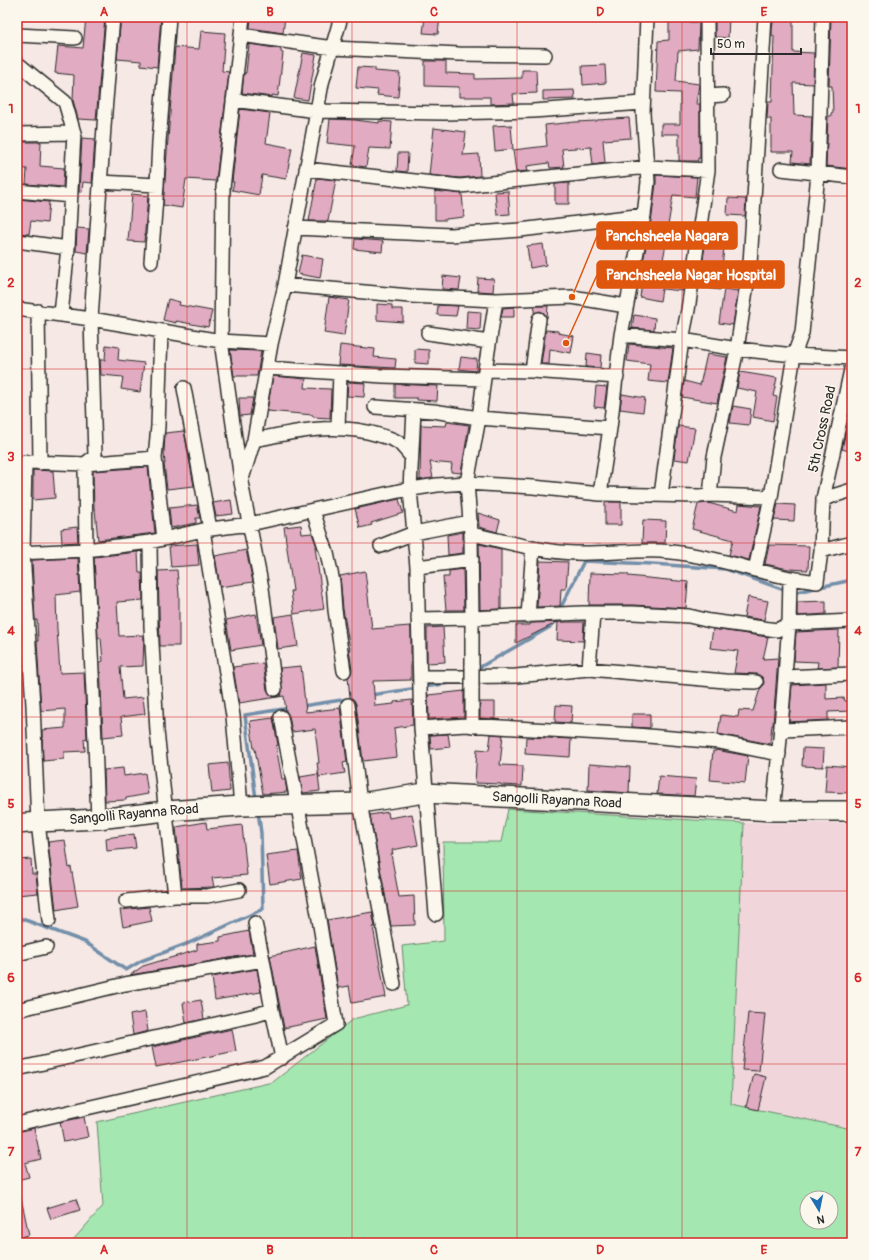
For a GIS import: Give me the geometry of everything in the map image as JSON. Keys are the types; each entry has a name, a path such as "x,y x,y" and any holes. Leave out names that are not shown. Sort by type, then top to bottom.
{"street":[{"path":"85,464 95,456 91,319 100,182 114,17"},
{"path":"151,262 158,185 159,135 170,17"},
{"path":"242,17 223,188 220,342 241,482 262,588 275,689"},
{"path":"241,482 254,440 271,344 285,285 316,110 322,83 341,17"},
{"path":"600,494 617,377 621,335 644,215 648,182 643,113 647,17"},
{"path":"661,495 682,340 688,310 708,170 707,17"},
{"path":"710,495 714,458 737,349 750,264 765,17"},
{"path":"755,570 771,497 794,355 802,333 818,174 823,17"},
{"path":"17,35 75,38"},
{"path":"240,35 332,48 459,54 545,55"},
{"path":"17,63 65,102 74,133 68,248 61,314"},
{"path":"708,96 723,95"},
{"path":"233,100 316,110 444,114 533,111 643,103"},
{"path":"17,134 74,133"},
{"path":"306,169 460,186 648,167 708,170"},
{"path":"781,169 852,177"},
{"path":"100,182 158,185"},
{"path":"17,191 71,196"},
{"path":"295,228 451,235 520,230 644,215"},
{"path":"17,242 68,248"},
{"path":"285,285 410,296 496,300 572,297 626,306"},
{"path":"472,726 472,560 467,483 479,418 484,374 496,300"},
{"path":"17,308 91,319 220,342 271,344"},
{"path":"38,311 40,463"},
{"path":"532,371 539,319"},
{"path":"161,331 156,458 164,539"},
{"path":"428,333 489,342"},
{"path":"621,335 682,340 737,349 794,355 852,358"},
{"name":"5th Cross Road","path":"789,587 817,582 821,552 823,499 847,418 852,365"},
{"path":"267,368 383,376 484,374 532,371 617,377"},
{"path":"338,427 340,373"},
{"path":"184,388 233,716 252,806"},
{"path":"375,407 432,411 479,418 610,428"},
{"path":"414,410 410,489 417,567 421,728 425,793 436,914"},
{"path":"254,440 297,431 338,427 370,432 388,438 398,442 411,456"},
{"path":"49,920 38,822 33,705 20,553 21,462 85,464 156,458"},
{"path":"85,464 86,550 98,819"},
{"path":"20,553 86,550 150,542 206,530 250,524 410,489 467,483 533,487 600,494 771,497"},
{"path":"823,499 852,490"},
{"path":"313,511 327,553 333,582 335,610 344,671"},
{"path":"381,546 414,533 470,528 533,547 575,553 660,551 690,554 755,570 789,587 789,624 782,730 773,811"},
{"path":"150,542 150,626 157,731 175,896"},
{"path":"821,552 852,543"},
{"path":"528,616 533,547"},
{"path":"417,567 472,560"},
{"path":"418,619 593,613 655,614 689,616 710,621 777,630 789,624 852,621"},
{"path":"590,669 593,613"},
{"path":"420,677 516,676 590,669 725,681 756,682"},
{"path":"785,677 852,674"},
{"path":"348,705 360,803 394,984"},
{"path":"17,1124 265,1067 336,1024 319,919 281,717"},
{"path":"421,728 472,726 636,735 719,742 779,754"},
{"path":"782,730 852,727"},
{"name":"Sangolli Rayanna Road","path":"17,824 98,819 166,811 252,806 360,803 425,793 773,811 852,811"},
{"path":"126,901 175,896 207,896 240,890"},
{"path":"255,923 282,1058"},
{"path":"17,954 46,947"},
{"path":"17,1010 125,984 263,960"},
{"path":"17,1069 256,1015 272,1010"}],"shaded area":[{"path":"744,823 852,823 852,1129 731,1104"}],"green space":[{"path":"508,809 744,823 731,1104 852,1129 852,1243 75,1243 74,1239 103,1206 97,1122 273,1082 353,1019 407,1005 402,946 444,941 443,842 501,842"}],"building":[{"path":"86,17 105,17 96,120 78,119 73,100 74,75 55,73 58,46 83,48"},
{"path":"121,17 161,17 157,67 141,65 141,61 117,59"},
{"path":"251,17 285,17 283,33 250,28"},
{"path":"425,17 440,17 438,34 423,33"},
{"path":"715,17 729,17 728,38 715,37"},
{"path":"774,17 793,17 793,52 814,53 813,84 793,83 794,115 812,116 810,164 792,162 793,152 771,152 771,119 767,119 768,102 772,102 774,36 772,36 772,29"},
{"path":"831,17 852,17 852,86 848,86 848,117 852,117 852,169 826,166 828,116 831,116 831,113 833,112 832,86 829,86"},
{"path":"669,22 699,22 698,49 678,51 676,81 699,84 696,104 700,104 700,158 698,158 698,161 679,161 679,134 661,134 661,124 680,124 680,93 656,92 658,41 669,40"},
{"path":"201,31 225,33 222,71 229,72 216,181 186,179 182,208 163,205 175,47 199,49"},
{"path":"249,44 281,49 281,52 283,53 278,96 272,95 272,97 242,93"},
{"path":"303,53 316,55 308,100 294,98"},
{"path":"425,61 446,61 446,73 475,74 475,79 522,78 522,70 536,70 537,93 513,94 514,103 490,104 490,97 459,97 459,87 425,86"},
{"path":"605,65 606,83 583,85 582,66"},
{"path":"358,67 375,68 375,71 400,73 398,97 377,95 378,90 356,88"},
{"path":"574,90 575,99 543,100 543,91"},
{"path":"240,109 270,113 266,143 292,148 286,179 262,175 259,195 232,190 234,182 232,182"},
{"path":"629,118 631,138 603,140 605,163 593,165 591,147 562,149 564,167 550,168 549,163 527,166 528,171 516,172 513,150 547,146 545,125"},
{"path":"330,119 379,123 379,121 392,122 390,149 369,148 366,167 352,165 355,146 327,143"},
{"path":"511,125 513,149 495,151 493,126"},
{"path":"434,128 466,132 463,155 479,154 480,176 460,178 429,175"},
{"path":"82,138 95,139 92,183 83,182 82,192 79,192"},
{"path":"17,142 41,142 40,166 64,168 63,187 26,184 27,169 17,168"},
{"path":"398,153 408,153 407,172 397,171"},
{"path":"656,175 697,177 695,197 673,195 662,265 686,268 683,291 662,289 660,301 640,297 642,282 639,282 652,216"},
{"path":"317,178 336,180 328,221 309,221"},
{"path":"569,183 569,204 555,204 555,184"},
{"path":"435,191 462,194 464,217 435,220"},
{"path":"508,191 510,214 497,215 495,192"},
{"path":"132,194 148,196 144,242 128,241"},
{"path":"728,198 746,199 745,216 727,215"},
{"path":"17,199 49,202 47,223 31,221 29,234 17,233"},
{"path":"77,228 89,229 87,253 76,251"},
{"path":"355,239 383,241 382,252 354,249"},
{"path":"543,244 546,265 530,268 527,246"},
{"path":"705,245 724,247 720,290 699,287"},
{"path":"302,255 323,259 320,278 298,274"},
{"path":"443,276 461,278 459,290 442,289"},
{"path":"478,278 494,279 493,292 477,291"},
{"path":"724,289 738,291 733,325 719,323"},
{"path":"329,297 349,300 344,336 324,333"},
{"path":"168,299 180,302 179,305 212,311 208,327 163,320"},
{"path":"377,304 392,305 392,309 403,309 403,322 377,320"},
{"path":"438,305 458,306 456,316 437,315"},
{"path":"535,306 548,306 547,318 544,313 540,311 534,313"},
{"path":"514,307 514,317 501,317 503,308"},
{"path":"467,311 481,312 480,330 466,329"},
{"path":"634,315 655,318 654,330 632,328"},
{"path":"546,330 558,331 558,333 574,336 571,353 550,349 549,364 541,364"},
{"path":"629,344 673,348 668,383 648,381 650,364 627,361"},
{"path":"106,345 119,347 118,360 144,363 140,392 121,389 123,377 101,375 100,360 105,360"},
{"path":"340,345 375,349 374,357 396,359 395,368 338,365"},
{"path":"415,349 429,350 429,364 415,363"},
{"path":"230,350 261,351 257,376 234,376"},
{"path":"587,353 601,355 600,368 586,367"},
{"path":"707,354 727,357 717,403 682,397 684,381 700,385"},
{"path":"461,357 477,359 476,371 459,369"},
{"path":"740,372 777,378 773,396 777,397 773,421 753,417 757,392 737,388"},
{"path":"273,376 306,379 305,388 331,389 330,418 267,411"},
{"path":"348,382 365,383 364,397 347,396"},
{"path":"395,384 438,386 437,401 417,400 417,398 395,398"},
{"path":"596,386 607,387 604,408 594,407"},
{"path":"622,394 645,398 643,412 620,409"},
{"path":"239,398 253,398 250,415 240,416"},
{"path":"733,406 751,409 749,425 730,423"},
{"path":"852,407 852,452 842,449"},
{"path":"447,422 469,425 461,473 451,472 452,464 430,462 433,478 420,480 421,425 446,426"},
{"path":"678,426 695,428 689,461 674,459"},
{"path":"184,431 194,486 167,489 164,464 165,433"},
{"path":"148,467 155,533 98,540 94,509 93,471"},
{"path":"33,470 53,471 55,498 33,500"},
{"path":"399,499 403,513 360,528 355,509"},
{"path":"231,500 233,514 216,516 213,503"},
{"path":"605,502 621,502 621,525 605,525"},
{"path":"708,503 738,511 739,504 761,506 749,560 729,555 733,540 692,529 698,504"},
{"path":"778,504 795,505 794,521 774,520"},
{"path":"197,505 200,518 196,518 196,523 171,528 169,508"},
{"path":"478,513 500,520 497,532 479,527"},
{"path":"643,520 666,521 665,543 642,543"},
{"path":"301,525 302,534 312,533 317,547 315,547 324,609 294,614 291,591 293,591 284,527"},
{"path":"77,527 78,542 62,543 61,529"},
{"path":"463,532 463,553 448,555 447,535"},
{"path":"197,544 199,565 171,567 169,546"},
{"path":"479,544 501,549 501,609 480,610"},
{"path":"769,545 809,546 808,570 788,569 765,564"},
{"path":"246,550 253,582 220,587 215,556"},
{"path":"138,552 139,573 142,573 143,600 117,602 119,636 144,635 143,666 120,667 123,699 143,697 145,714 121,717 123,735 103,737 100,662 103,661 101,638 98,638 94,557"},
{"path":"78,558 80,592 56,595 57,629 60,673 84,672 87,738 84,739 85,751 64,752 64,759 43,761 42,730 65,728 65,709 41,711 37,620 35,620 32,560"},
{"path":"540,561 568,562 566,589 561,589 560,606 537,607"},
{"path":"463,569 464,610 446,610 443,577 449,577 449,571"},
{"path":"177,570 179,595 179,646 160,646 158,571"},
{"path":"365,571 372,629 410,626 411,629 411,680 373,681 375,706 412,700 413,725 394,728 397,757 363,761 356,704 350,697 348,678 352,670 343,609 340,576"},
{"path":"590,573 628,574 628,576 688,582 686,608 633,605 589,605"},
{"path":"748,597 768,601 764,620 744,617"},
{"path":"826,601 826,614 797,616 797,602"},
{"path":"256,614 261,645 231,650 226,620"},
{"path":"293,614 298,646 278,649 274,617"},
{"path":"557,622 516,643 516,625"},
{"path":"558,622 584,622 583,641 557,640"},
{"path":"443,627 445,662 427,663 427,628"},
{"path":"713,629 768,637 763,659 778,658 773,725 770,744 718,734 721,715 738,717 739,710 753,711 760,689 764,682 763,678 757,674 734,673 738,651 710,648"},
{"path":"839,630 838,667 817,668 818,662 794,661 796,632"},
{"path":"17,643 21,643 23,668 17,669"},
{"path":"263,663 267,690 272,696 280,696 282,692 280,668 301,666 306,712 340,708 347,762 343,763 345,773 319,777 315,729 292,732 289,716 286,711 284,696 239,703 233,667"},
{"path":"826,683 826,699 844,698 845,701 852,701 852,711 828,712 828,720 789,722 792,685"},
{"path":"464,691 464,717 429,719 428,695"},
{"path":"480,702 495,702 495,719 480,718"},
{"path":"556,705 572,706 571,723 555,722"},
{"path":"632,714 650,714 650,728 632,727"},
{"path":"273,718 282,779 285,779 287,792 263,794 250,721"},
{"path":"448,734 450,747 431,749 430,735"},
{"path":"491,734 503,735 500,765 523,766 522,786 475,783 477,749 489,750"},
{"path":"526,737 571,739 570,757 525,754"},
{"path":"803,748 824,749 823,767 802,766"},
{"path":"716,750 748,756 745,783 710,780 713,751"},
{"path":"228,763 230,791 212,793 209,765"},
{"path":"589,764 630,767 629,793 588,790"},
{"path":"827,765 852,767 850,793 825,792"},
{"path":"123,768 124,776 145,773 148,794 126,798 126,800 105,801 104,770"},
{"path":"318,774 320,791 303,793 300,777"},
{"path":"659,776 696,779 694,796 657,794"},
{"path":"388,812 389,818 412,814 418,845 392,850 393,854 391,854 399,897 414,896 415,925 391,926 370,815"},
{"path":"206,822 207,829 242,825 247,875 212,878 214,887 182,888 176,827"},
{"path":"134,834 136,848 107,851 106,838"},
{"path":"65,840 69,868 71,867 78,906 56,910 48,842"},
{"path":"298,851 302,879 270,884 266,855"},
{"path":"31,859 32,874 36,874 38,893 17,895 17,860"},
{"path":"149,907 152,921 123,927 120,910"},
{"path":"372,912 375,927 373,927 386,997 352,1003 349,986 338,988 327,920"},
{"path":"249,931 253,954 130,975 143,966 197,950 197,944 220,941 220,937"},
{"path":"315,946 327,1019 284,1028 270,956"},
{"path":"257,969 261,992 215,1000 212,977"},
{"path":"201,1000 204,1019 186,1023 183,1003"},
{"path":"145,1012 148,1031 133,1035 130,1015"},
{"path":"748,1013 765,1014 759,1071 742,1070"},
{"path":"232,1029 236,1051 156,1067 152,1047"},
{"path":"754,1074 766,1077 758,1110 746,1107"},
{"path":"84,1117 88,1137 64,1142 60,1122"},
{"path":"34,1128 41,1159 25,1163 29,1177 17,1180 17,1132"},
{"path":"21,1198 29,1235 17,1238 17,1199"},
{"path":"76,1199 80,1210 51,1219 47,1208"}],"waterway":[{"path":"559,611 584,561 726,569 787,591"},
{"path":"792,593 852,580"},
{"path":"475,670 550,627 555,618"},
{"path":"371,695 451,683 455,681"},
{"path":"302,706 355,698"},
{"path":"256,799 245,715 290,708"},
{"path":"17,917 85,942 126,970 141,961 189,943 263,909 261,833 258,811"}],"place":[{"name":"Panchsheela Nagara","path":"572,297"},
{"name":"Panchsheela Nagar Hospital","path":"566,343"}]}
